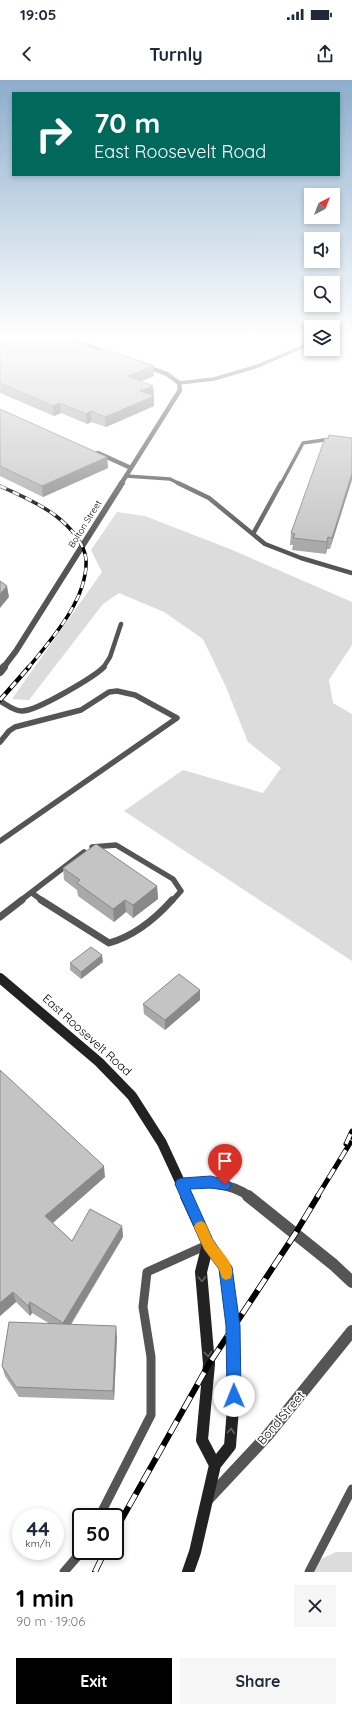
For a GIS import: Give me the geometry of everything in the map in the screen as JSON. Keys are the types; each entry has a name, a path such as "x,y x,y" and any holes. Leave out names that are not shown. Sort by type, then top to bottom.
{"main road":[{"name":"East Roosevelt Road","path":"0,978 99,1062 132,1096 162,1142 208,1244 225,1267 233,1326 234,1396 230,1446 215,1464 195,1552 188,1572"},
{"path":"208,1244 201,1272 209,1364 202,1440 215,1464"}],"street":[{"name":"Bolton Street","path":"0,672 16,651 169,408"},
{"path":"94,452 130,468"},
{"path":"182,1184 211,1182 242,1191 334,1265 352,1282"},
{"name":"Bond Street","path":"207,1501 267,1436 352,1332"}],"lane":[{"path":"253,534 303,443 335,439"},
{"path":"126,476 170,479 209,498 265,544 301,558 352,573"},
{"path":"0,701 16,710 24,711 58,695 98,673 106,665 121,624"},
{"path":"0,741 15,727 81,710 109,692 117,690 134,695 177,718 0,841"},
{"path":"0,917 32,892 75,859 94,846 116,845 173,879 181,891 158,916 123,939 109,943 45,903 32,892"},
{"path":"104,1508 152,1415 151,1357 143,1307 147,1272 208,1244"},
{"path":"309,1572 352,1489"},
{"path":"64,1572 75,1560"}],"shaded area":[{"path":"117,512 145,516 230,549 352,602 352,645 329,680 333,703 352,714 352,961 124,811 183,770 263,793 281,768 248,742 226,687 203,639 164,612 119,593 103,604 29,700 12,699 102,572 91,550"},
{"path":"336,1552 352,1552 352,1572 314,1572 319,1560"}],"building":[{"path":"71,408 127,408 105,417 91,411 86,414"},
{"path":"0,409 107,457 42,486 0,466"},
{"path":"329,435 352,438 352,473 332,538 328,537 327,542 293,538 295,534 291,533 325,438 328,439"},
{"path":"0,581 7,586 0,594"},
{"path":"96,844 157,886 133,905 125,900 113,909 77,883 80,880 63,868"},
{"path":"91,947 102,955 81,972 70,963"},
{"path":"179,974 200,990 165,1020 143,1004"},
{"path":"0,1070 104,1166 45,1216 72,1241 90,1209 122,1226 63,1323 30,1302 28,1306 13,1292 0,1303"},
{"path":"9,1322 116,1326 113,1391 16,1387 2,1366"}],"railway":[{"path":"0,486 36,503 61,520 76,535 83,547 86,560 85,575 75,604 57,632 28,668"},
{"path":"0,700 29,667"},
{"path":"346,1144 352,1131"},
{"path":"317,1197 352,1140"},
{"path":"124,1515 209,1364 295,1234 318,1196"},
{"path":"95,1572 101,1560"}],"slow traffic":[{"path":"201,1227 208,1244 225,1267 226,1273"}],"route":[{"path":"225,1185 211,1182 182,1184 208,1244 225,1267 233,1326 234,1396"}]}
